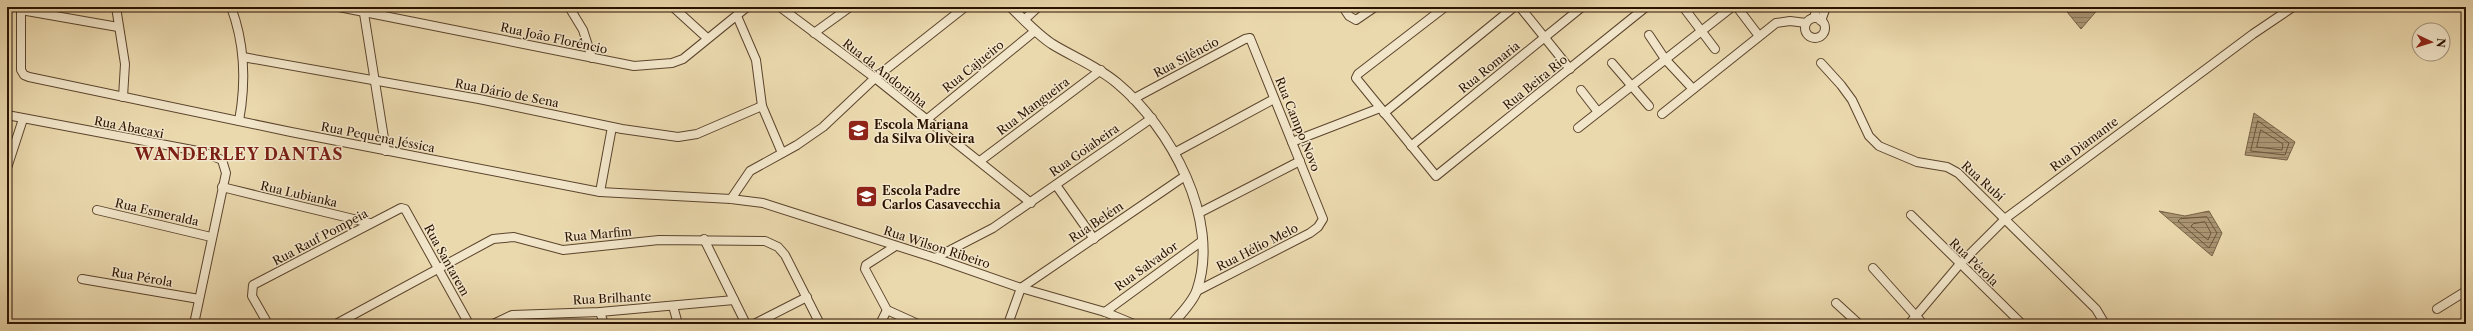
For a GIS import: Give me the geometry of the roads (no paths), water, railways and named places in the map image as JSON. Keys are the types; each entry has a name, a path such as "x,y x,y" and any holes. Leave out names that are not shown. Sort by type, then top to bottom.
{"street":[{"path":"116,7 124,64 123,98"},
{"path":"231,7 243,57 243,91 239,121"},
{"name":"Rua João Florêncio","path":"339,7 363,10 634,66 672,63 683,59 747,7"},
{"path":"569,7 583,30 592,58"},
{"path":"673,7 707,38"},
{"name":"Rua da Andorinha","path":"780,7 875,78 1031,203"},
{"path":"814,33 850,7"},
{"path":"731,199 750,171 813,135 836,117 875,78 964,7"},
{"path":"1011,7 1035,31 1050,43 1101,70 1152,118 1174,153 1185,176 1199,214 1202,256 1197,291 1172,324"},
{"path":"1024,20 1038,7"},
{"path":"1343,7 1353,20 1359,19 1375,7"},
{"path":"1411,146 1357,81 1357,76 1445,7"},
{"path":"1292,142 1348,120 1382,110 1514,7"},
{"path":"1520,7 1570,69"},
{"name":"Rua Romaria","path":"1411,146 1582,7"},
{"name":"Rua Beira Rio","path":"1411,146 1433,175 1438,175 1646,7"},
{"path":"1578,128 1732,7"},
{"path":"1737,7 1759,36"},
{"path":"1662,114 1776,23 1797,22 1805,26 1809,37 1819,37 1825,30 1818,19 1817,7"},
{"path":"1805,26 1818,19 1826,7"},
{"name":"Rua Diamante","path":"1909,324 1960,265 2006,218 2253,34 2294,7"},
{"path":"21,8 118,27"},
{"name":"Rua Pequena Jéssica","path":"21,8 21,70 24,75 123,98 600,192 731,199"},
{"path":"1684,8 1715,49"},
{"path":"363,10 376,82 386,151"},
{"path":"737,16 756,60 762,106 782,153"},
{"name":"Rua Cajueiro","path":"926,120 1035,31"},
{"path":"1648,35 1665,59 1693,89"},
{"name":"Rua Silêncio","path":"1133,99 1245,39 1250,38"},
{"name":"Rua Campo Novo","path":"1250,38 1323,219"},
{"name":"Rua Dário de Sena","path":"243,57 376,82 479,99 651,134 688,136 762,106"},
{"path":"1612,62 1649,106"},
{"name":"Rua Rubí","path":"1821,63 1845,90 1870,136 1879,146 1918,162 1952,168 2006,218 2096,310 2105,324"},
{"name":"Rua Mangueira","path":"980,161 1101,70"},
{"path":"1581,90 1598,112"},
{"path":"1174,153 1274,99"},
{"name":"Rua Abacaxi","path":"7,115 213,155 222,160 226,167 194,324"},
{"name":"Rua Goiabeira","path":"935,258 993,228 1152,118"},
{"path":"7,168 23,119"},
{"path":"600,192 612,127"},
{"path":"1199,214 1300,160"},
{"name":"Rua Belém","path":"1021,288 1185,176"},
{"path":"1056,185 1094,239"},
{"name":"Rua Lubianka","path":"222,187 370,223"},
{"name":"Rua Wilson Ribeiro","path":"731,199 775,206 894,246 935,258 1021,288 1105,312 1134,324"},
{"name":"Rua Rauf Pompeia","path":"268,324 251,290 253,285 370,223 403,208"},
{"name":"Rua Santarem","path":"403,208 469,324"},
{"name":"Rua Esmeralda","path":"97,210 211,237"},
{"name":"Rua Pérola","path":"1911,215 1960,265 2022,324"},
{"name":"Rua Hélio Melo","path":"1197,291 1312,232 1323,219"},
{"name":"Rua Marfim","path":"336,324 493,239 501,237 523,240 563,250 659,240 704,239 765,241 778,247 785,255 820,324"},
{"path":"704,239 746,324"},
{"name":"Rua Salvador","path":"1105,312 1202,240"},
{"path":"894,246 865,266 887,310 918,324"},
{"path":"1873,268 1923,324"},
{"name":"Rua Pérola","path":"82,279 199,299"},
{"path":"1008,324 1021,288"},
{"path":"2437,308 2466,291"},
{"path":"754,324 807,297"},
{"name":"Rua Brilhante","path":"493,324 512,315 600,312 734,300"},
{"path":"1836,303 1859,324"},
{"path":"673,306 678,324"},
{"path":"880,324 887,310"},
{"path":"600,312 604,324"}],"water":[{"path":"2063,7 2100,7 2081,29"},
{"path":"2254,113 2295,142 2287,160 2245,155"},
{"path":"2159,211 2185,216 2209,211 2222,233 2212,256"}],"place":[{"name":"Escola Mariana da Silva Oliveira","path":"858,131"},
{"name":"Escola Padre Carlos Casavecchia","path":"867,197"}],"district":[{"name":"WANDERLEY DANTAS","path":"239,154"}]}
